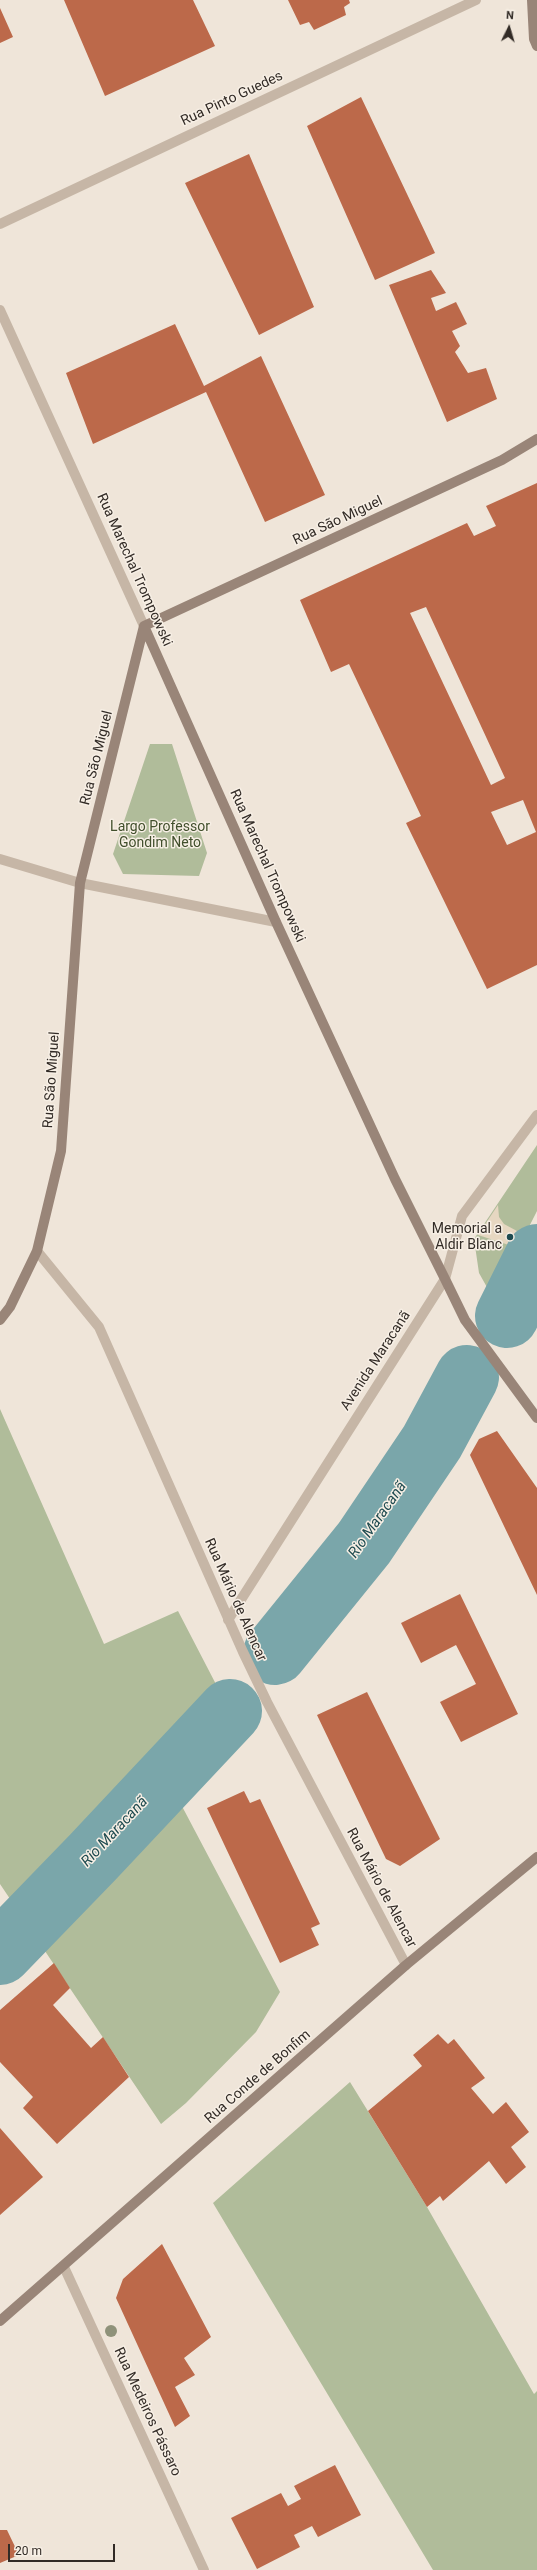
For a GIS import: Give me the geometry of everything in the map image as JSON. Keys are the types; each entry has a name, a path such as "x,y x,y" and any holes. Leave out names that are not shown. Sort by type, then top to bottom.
{"street":[{"name":"Rua Pinto Guedes","path":"0,224 476,0"},
{"path":"532,0 534,39 537,46"},
{"name":"Rua Marechal Trompowski","path":"0,310 144,626 276,922 395,1179 466,1320 537,1418"},
{"name":"Rua São Miguel","path":"0,1320 10,1307 37,1251 61,1151 80,883 144,626 502,460 537,439"},
{"path":"0,859 80,883 276,922"},
{"name":"Avenida Maracanã","path":"228,1620 445,1279 462,1216 537,1115"},
{"name":"Rua Mário de Alencar","path":"37,1251 99,1327 228,1620 267,1702 406,1965"},
{"name":"Rua Conde de Bonfim","path":"0,2321 64,2267 406,1965 537,1857"},
{"name":"Rua Medeiros Pássaro","path":"64,2267 204,2570"}],"green space":[{"name":"Largo Professor Gondim Neto","path":"150,744 172,744 207,853 199,876 123,874 113,854"},
{"path":"537,1145 537,1211 493,1298 479,1273 474,1239"},
{"path":"0,1409 104,1644 178,1611 234,1719 175,1793 280,1992 256,2032 186,2103 161,2124 0,1884"},
{"path":"350,2082 427,2207 534,2394 537,2391 537,2570 433,2570 213,2203"}],"shaded area":[{"path":"498,1205 499,1217 504,1224 517,1231 520,1237 519,1243 512,1246 478,1235"}],"building":[{"path":"64,0 193,0 215,46 105,96"},
{"path":"288,0 349,0 350,3 344,7 346,15 314,30 309,22 300,25"},
{"path":"0,8 13,37 0,43"},
{"path":"361,97 435,253 375,280 307,126"},
{"path":"249,154 314,307 259,335 185,183"},
{"path":"431,270 446,293 431,298 436,311 456,302 467,324 452,331 460,346 455,352 468,373 486,368 497,399 447,422 389,285"},
{"path":"175,324 204,386 261,356 325,495 265,522 206,392 93,444 66,373"},
{"path":"537,483 537,965 487,989 406,823 421,816 349,664 331,672 300,600 467,523 474,536 496,526 486,506","holes":["426,607 505,778 491,785 410,613","523,800 536,832 507,845 491,812"]},
{"path":"497,1431 537,1488 537,1595 470,1455 479,1439"},
{"path":"460,1594 518,1714 461,1742 440,1702 476,1684 456,1645 421,1663 401,1623"},
{"path":"367,1692 440,1839 400,1866 386,1859 317,1715"},
{"path":"244,1791 250,1803 260,1799 320,1924 311,1928 319,1945 280,1963 207,1808"},
{"path":"54,1963 70,1988 53,2005 91,2048 103,2037 129,2077 57,2144 23,2108 33,2097 0,2062 0,2010"},
{"path":"438,2034 448,2044 454,2039 485,2078 471,2088 493,2114 506,2102 529,2132 511,2147 526,2167 506,2184 489,2161 443,2201 440,2196 427,2207 368,2111 422,2066 413,2055"},
{"path":"0,2128 43,2177 0,2215"},
{"path":"162,2244 211,2337 184,2358 195,2375 175,2387 190,2416 175,2427 116,2298 123,2279"},
{"path":"335,2465 361,2515 318,2537 312,2526 294,2535 300,2547 257,2569 231,2518 281,2493 288,2506 301,2499 294,2486"},
{"path":"0,2530 7,2530 19,2555 0,2563"}],"waterway":[{"name":"Rio Maracanã","path":"507,1316 537,1256"},
{"name":"Rio Maracanã","path":"275,1653 364,1543 432,1442 467,1377"},
{"name":"Rio Maracanã","path":"0,1953 93,1857 230,1711"}],"place":[{"name":"Memorial a Aldir Blanc","path":"510,1237"}]}
